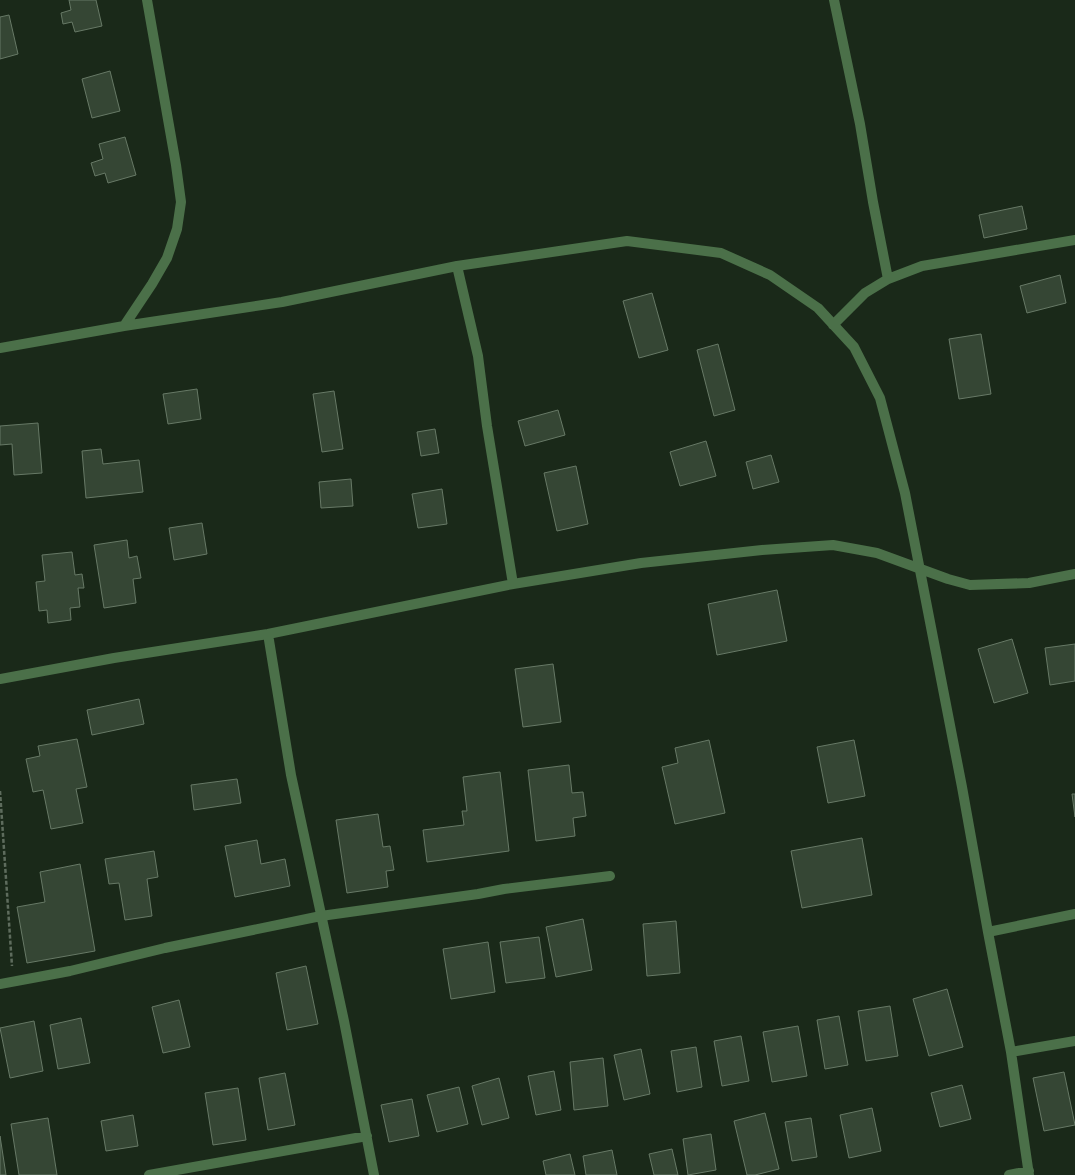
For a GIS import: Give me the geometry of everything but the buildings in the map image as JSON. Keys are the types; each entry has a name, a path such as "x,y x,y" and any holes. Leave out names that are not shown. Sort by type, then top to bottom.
{"street":[{"path":"124,326 152,284 167,258 177,229 181,202 176,165 147,0"},
{"path":"834,0 860,124 888,279"},
{"path":"833,325 865,293 888,279 922,266 1075,240"},
{"path":"0,348 124,326 282,302 457,266 627,241 721,253 770,274 818,308 854,347 880,398 905,493 962,787 1011,1052 1029,1173 1009,1175"},
{"path":"457,266 478,356 487,426 513,584"},
{"path":"0,679 114,658 268,634 513,584 641,563 762,550 833,545 877,553 919,569 970,585 1028,583 1075,574"},
{"path":"268,634 291,775 344,1021 374,1175"},
{"path":"0,984 70,971 165,948 321,916 504,889 610,876"},
{"path":"988,932 1075,914"},
{"path":"1011,1052 1075,1041"},
{"path":"149,1175 367,1136"}],"path":[{"path":"0,791 13,982"}]}
